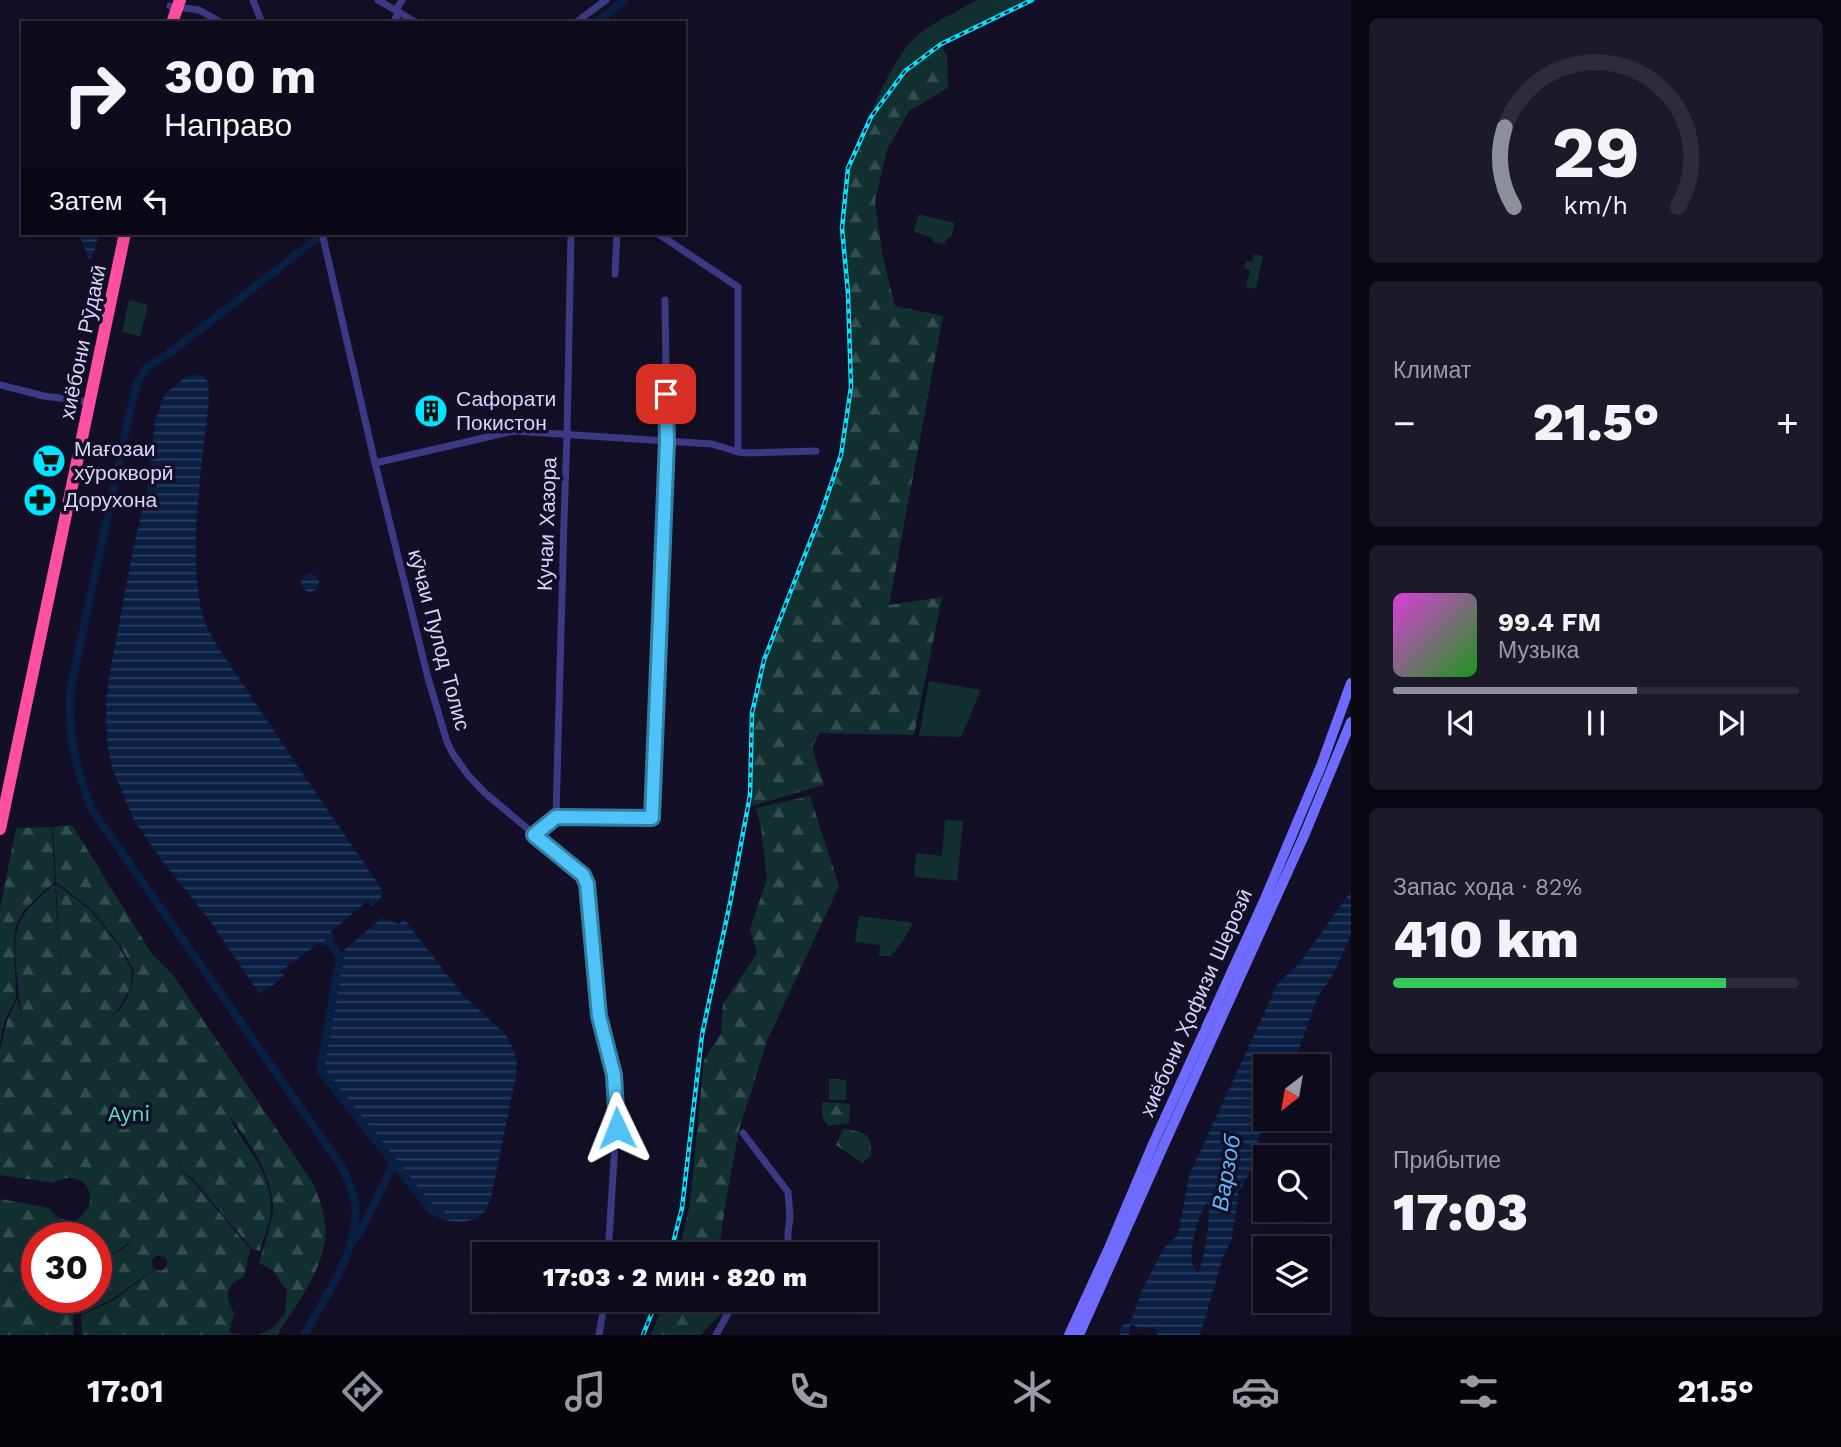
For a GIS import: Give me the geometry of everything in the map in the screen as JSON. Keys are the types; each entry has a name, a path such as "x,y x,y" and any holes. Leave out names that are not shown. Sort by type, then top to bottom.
{"highway":[{"name":"хиёбони Рӯдакӣ","path":"0,829 125,235"}],"main road":[{"name":"хиёбони Ҳофизи Шерозӣ","path":"1069,1335 1264,901 1321,766 1351,683"},
{"name":"хиёбони Ҳофизи Шерозӣ","path":"1080,1335 1161,1149 1303,838 1351,722"}],"street":[{"path":"378,0 414,21"},
{"path":"394,21 402,0"},
{"path":"255,1 261,21"},
{"path":"577,21 600,2"},
{"path":"175,4 199,9 219,21"},
{"name":"кӯчаи Пулод Толис","path":"322,235 375,463 428,678 447,742 468,775 485,793 583,875 587,884 599,1016 614,1075 617,1112 609,1242"},
{"name":"Кучаи Хазора","path":"556,817 571,235"},
{"path":"615,274 617,235"},
{"path":"660,235 738,288 738,452"},
{"path":"534,835 556,817 652,818 667,441 665,300"},
{"path":"0,385 44,396 90,402"},
{"path":"375,463 514,432 712,444 738,452 816,451"},
{"path":"743,1133 788,1192 788,1242"},
{"path":"599,1335 603,1312"},
{"path":"716,1335 729,1312"}],"green space":[{"path":"977,0 1028,0 939,42 903,70 876,107 873,107 896,63 912,41 938,21"},
{"path":"941,45 947,56 948,88 909,111 887,150 875,201 882,253 895,306 943,316 889,605 942,597 914,735 819,733 812,748 824,785 752,806 754,713 766,660 843,455 853,387 844,229 850,168 874,118 906,72"},
{"path":"919,214 955,223 951,238 947,238 945,244 933,242 933,238 914,232"},
{"path":"1254,254 1263,256 1256,289 1246,287 1250,270 1244,268 1246,261 1252,262"},
{"path":"129,300 148,305 140,336 122,332"},
{"path":"929,681 981,690 961,737 919,736"},
{"path":"810,796 839,886 767,1041 739,1130 720,1242 681,1242 690,1204 704,1060 721,1033 723,1004 757,953 750,929 767,879 756,808"},
{"path":"945,820 963,821 957,881 914,877 916,853 942,856"},
{"name":"Ayni","path":"72,825 152,954 173,975 312,1182 318,1195 325,1226 322,1254 306,1291 277,1335 257,1335 273,1328 285,1314 287,1291 273,1270 259,1263 272,1215 272,1197 258,1160 229,1116 261,1170 270,1195 271,1214 260,1251 252,1249 193,1179 180,1169 181,1161 179,1169 192,1180 250,1249 244,1277 237,1280 228,1292 234,1313 229,1332 241,1335 82,1335 81,1316 87,1313 112,1313 112,1301 155,1269 165,1269 167,1259 161,1255 154,1257 151,1262 154,1269 112,1299 112,1255 135,1239 112,1254 112,1222 75,1222 89,1204 90,1195 87,1187 74,1178 54,1183 0,1175 0,1049 7,1021 17,999 23,1032 15,947 19,924 26,912 55,884 61,990 56,884 90,910 119,946 132,971 131,986 118,1010 110,1016 119,1011 132,986 134,971 120,945 91,909 56,882 53,827"},
{"path":"52,827 55,882 24,911 16,925 16,998 5,1020 0,1041 0,909 16,828"},
{"path":"859,916 913,923 891,956 879,956 880,945 855,942"},
{"path":"829,1079 846,1080 846,1100 829,1100"},
{"path":"822,1102 850,1104 849,1123 828,1126 822,1116"},
{"path":"843,1129 862,1133 869,1138 871,1156 862,1163 836,1145"},
{"path":"0,1199 49,1208 58,1218 68,1222 21,1222 21,1313 73,1313 74,1335 0,1335"},
{"path":"660,1312 723,1312 700,1335 651,1335"}],"water":[{"path":"80,235 98,235 92,258 88,258"},
{"path":"195,374 204,377 209,387 196,524 196,565 202,613 223,656 383,893 372,906 368,900 331,932 335,937 324,947 319,943 281,971 284,976 272,986 259,993 208,918 163,862 134,820 112,768 107,743 106,702 110,672 148,486 155,420 165,394 186,377"},
{"path":"310,574 316,577 319,583 316,589 310,592 304,589 301,583 304,577"},
{"name":"Варзоб","path":"1351,891 1351,935 1334,973 1317,998 1297,1054 1253,1054 1253,1131 1261,1131 1257,1145 1253,1145 1253,1167 1239,1191 1232,1238 1223,1257 1200,1335 1158,1335 1154,1327 1141,1329 1131,1324 1129,1335 1120,1335 1121,1327 1132,1319 1142,1290 1163,1249 1178,1235 1189,1176 1278,983 1299,964","holes":["1208,1202 1209,1216 1203,1259 1198,1273 1191,1257 1193,1241 1201,1213"]},
{"path":"382,918 399,924 404,919 462,994 505,1034 517,1061 491,1198 483,1213 472,1220 452,1221 428,1212 432,1207 323,1069 343,956 341,953"}],"waterway":[{"path":"599,21 625,0"},
{"path":"304,1335 332,1287 348,1252 356,1216 352,1190 342,1167 92,810 74,752 70,691 137,383 146,368 171,352 321,235"},
{"path":"329,942 340,957 320,1070 430,1208 441,1212"},
{"path":"353,1241 394,1163"}],"railway":[{"path":"673,1242 682,1208 702,1035 750,795 752,713 764,660 841,455 851,387 848,294 842,228 848,168 871,117 905,71 941,44 1032,0"},
{"path":"643,1335 652,1312"}],"place":[{"name":"Сафорати Покистон","path":"431,411"},
{"name":"Мағозаи хӯрокворӣ","path":"49,461"},
{"name":"Дорухона","path":"40,500"}],"route":[{"path":"617,1128 614,1075 599,1016 587,884 583,875 534,835 556,817 652,818 667,441 666,394"}]}
